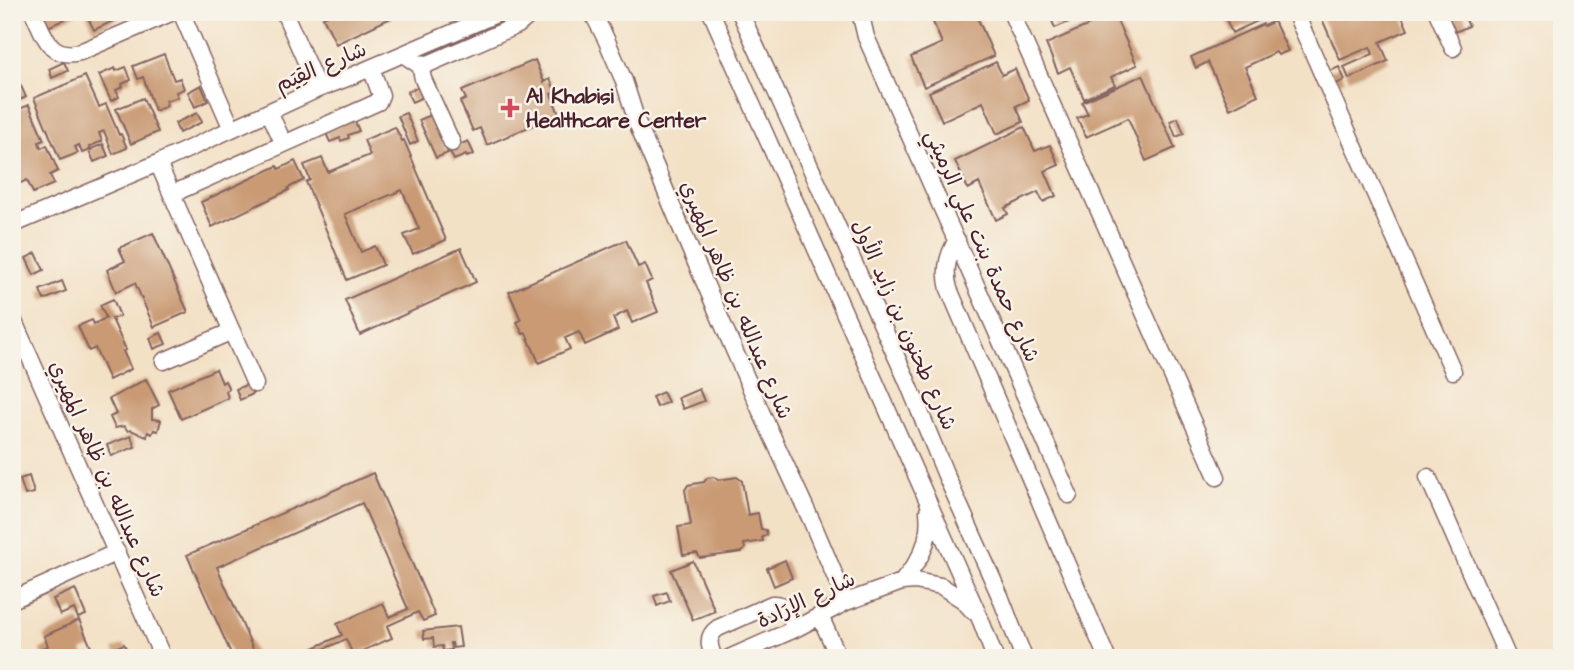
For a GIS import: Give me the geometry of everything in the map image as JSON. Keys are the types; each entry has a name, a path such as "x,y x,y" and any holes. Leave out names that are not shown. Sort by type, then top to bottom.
{"street":[{"path":"33,12 48,43 66,54 80,52 173,12"},
{"path":"181,12 232,129"},
{"path":"284,12 317,89"},
{"name":"شارع القِيَم","path":"12,225 158,163 317,89 501,12"},
{"path":"403,54 420,64 428,64 518,25 528,12"},
{"name":"شارع عبدالله بن ظاهر المهيري","path":"592,12 620,71 638,125 690,249 846,603"},
{"path":"711,12 995,658"},
{"name":"شارع طحنون بن زايد الأول","path":"740,12 906,378 1024,658"},
{"name":"شارع حمدة بنت علي الرميثي","path":"860,12 866,37 1069,495"},
{"path":"1011,12 1217,477"},
{"path":"1295,12 1453,372"},
{"path":"1437,12 1453,48"},
{"path":"420,64 423,79 452,143"},
{"path":"172,194 378,102 381,95 371,68"},
{"path":"269,112 284,145"},
{"path":"158,163 255,384"},
{"path":"957,240 947,264 949,289 1107,658"},
{"name":"شارع عبدالله بن ظاهر المهيري","path":"12,317 163,658"},
{"path":"164,361 232,331"},
{"path":"1428,477 1508,658"},
{"path":"902,582 926,545 929,531 927,500"},
{"path":"12,600 117,552"},
{"name":"شارع الإرَادة","path":"729,658 846,603 902,582 928,582 941,586 963,600 981,621"},
{"path":"714,658 709,643 713,631 772,604 784,606 789,611 795,629"},
{"path":"820,616 839,658"}],"building":[{"path":"41,12 81,12 48,27"},
{"path":"85,12 132,12 94,30"},
{"path":"334,12 391,12 393,17 336,44 323,17"},
{"path":"936,12 975,12 994,56 924,87 911,57 942,43 930,15"},
{"path":"1048,12 1092,12 1055,28"},
{"path":"1223,12 1259,12 1262,19 1232,33"},
{"path":"1319,12 1400,12 1408,30 1380,42 1388,61 1349,79 1344,67 1373,54 1370,47 1340,60"},
{"path":"1462,12 1469,26 1455,32 1447,15"},
{"path":"1114,14 1137,65 1111,77 1115,85 1084,99 1070,67 1058,73 1046,44"},
{"path":"1274,21 1288,51 1278,55 1276,52 1245,67 1258,95 1230,109 1208,62 1196,68 1191,57"},
{"path":"164,54 174,80 180,78 184,89 176,92 178,97 166,101 167,106 155,111 143,77 138,79 133,66"},
{"name":"Al Khabisi Healthcare Center","path":"535,60 544,82 550,79 556,92 551,94 559,114 487,145 480,128 473,131 460,102 466,99 462,91"},
{"path":"64,62 68,71 52,78 49,69"},
{"path":"996,62 1002,75 1015,69 1029,100 1016,106 1023,122 997,134 983,102 942,121 929,92"},
{"path":"126,67 131,80 116,90 119,97 111,101 99,75 115,68 116,71"},
{"path":"1339,67 1345,80 1334,85 1328,72"},
{"path":"1143,75 1175,148 1146,161 1128,118 1086,137 1077,118 1088,114 1082,102"},
{"path":"85,76 99,107 106,104 127,148 113,154 104,131 99,133 102,141 89,147 91,150 82,153 79,145 75,147 78,153 60,160 34,98"},
{"path":"20,84 26,97 12,104 12,88"},
{"path":"201,85 208,101 195,107 188,92"},
{"path":"418,87 423,97 412,102 407,92"},
{"path":"143,98 158,132 131,144 116,109"},
{"path":"29,105 44,140 39,142 41,148 47,145 58,171 50,175 54,184 33,193 27,180 12,187 12,119 17,117 14,111"},
{"path":"197,113 202,122 179,133 175,123"},
{"path":"406,113 418,141 410,145 398,116"},
{"path":"431,115 448,153 436,158 419,120"},
{"path":"1178,118 1184,134 1176,137 1170,121"},
{"path":"354,119 359,131 348,135 349,138 330,142 325,131"},
{"path":"395,127 402,141 404,140 446,240 413,254 404,235 419,229 402,190 345,214 361,252 375,246 383,265 347,280 306,182 310,180 304,165 322,158 328,172 370,155 364,140"},
{"path":"1024,127 1035,151 1050,145 1059,165 1045,171 1056,196 1043,202 1038,192 1005,208 1008,214 996,220 979,183 968,189 955,161"},
{"path":"468,141 474,154 454,160 449,150"},
{"path":"103,144 108,156 94,162 89,150"},
{"path":"295,161 304,180 212,227 201,202 277,166 279,169"},
{"path":"153,233 188,312 154,327 135,283 116,292 107,270 125,261 119,248"},
{"path":"626,240 638,267 645,264 652,280 646,283 658,312 632,323 627,311 613,318 618,330 585,345 579,332 565,338 570,349 539,363 526,333 523,334 517,322 521,320 509,292"},
{"path":"461,248 476,282 360,335 345,300"},
{"path":"36,253 44,270 34,275 26,258"},
{"path":"62,281 66,291 44,300 40,290"},
{"path":"113,299 120,316 112,319 131,369 109,380 95,348 89,351 78,326 92,320 94,324 106,318 100,305"},
{"path":"161,333 166,344 154,349 150,338"},
{"path":"216,369 222,383 225,381 229,389 226,391 228,398 181,419 168,390"},
{"path":"146,379 159,405 152,409 152,419 161,420 158,431 154,430 152,434 148,432 147,437 128,431 124,426 115,428 110,417 116,414 109,399"},
{"path":"248,384 253,394 240,400 236,389"},
{"path":"699,389 704,401 683,409 678,398"},
{"path":"663,392 668,402 657,407 652,397"},
{"path":"131,436 135,447 111,456 107,445"},
{"path":"373,473 435,616 423,621 418,612 387,626 392,638 353,655 346,639 304,658 292,658 342,635 337,624 383,603 389,617 408,609 362,503 217,567 257,658 233,658 187,555"},
{"path":"29,476 34,493 25,495 20,479"},
{"path":"714,477 718,480 737,477 742,481 748,515 758,513 761,529 766,530 767,535 762,537 763,541 744,544 745,549 742,552 700,558 697,553 683,555 678,527 691,525 685,490 688,485"},
{"path":"785,560 792,578 774,586 767,568"},
{"path":"693,561 715,611 693,620 671,570"},
{"path":"75,589 86,615 78,618 74,609 60,615 53,599"},
{"path":"667,592 670,601 657,606 654,596"},
{"path":"79,620 91,647 82,651 85,656 44,658 40,649 48,646 44,636"},
{"path":"458,627 461,647 453,648 450,643 451,650 443,651 442,646 434,647 433,638 424,639 423,631"},
{"path":"124,644 131,658 117,658 113,649"}],"place":[{"name":"Al Khabisi Healthcare Center","path":"510,108"}]}
